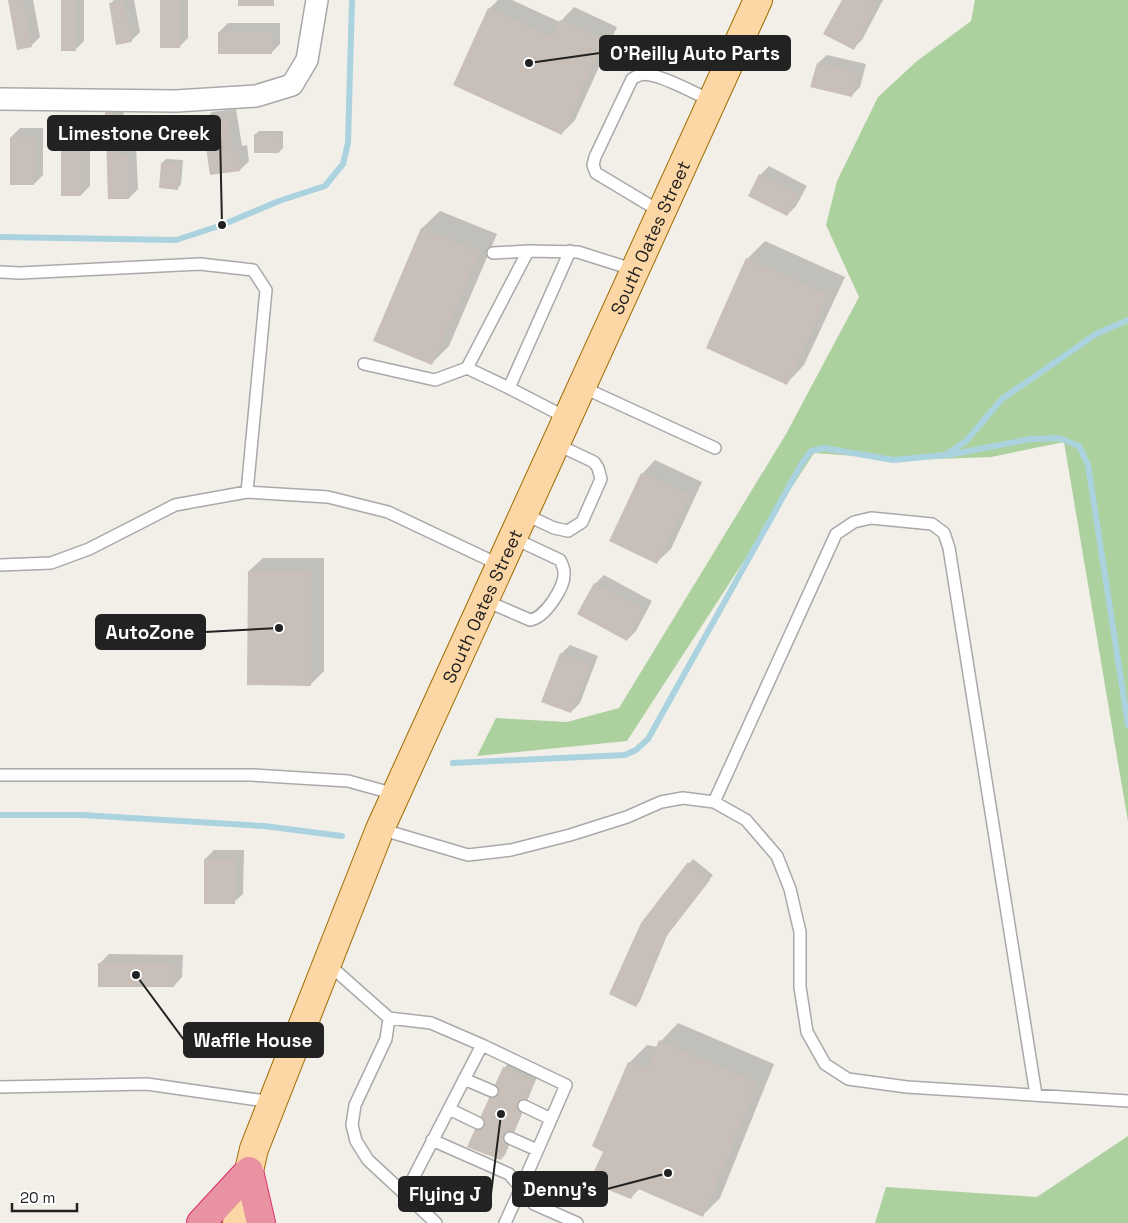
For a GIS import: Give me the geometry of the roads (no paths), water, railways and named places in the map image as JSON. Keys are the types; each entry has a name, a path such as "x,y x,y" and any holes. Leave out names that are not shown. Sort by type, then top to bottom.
{"highway":[{"path":"201,1223 249,1171"},
{"path":"249,1171 261,1223"}],"main road":[{"name":"South Oates Street","path":"237,1223 254,1149 380,829 758,0"}],"street":[{"path":"0,99 176,101 256,96 292,85 307,60 318,0"}],"lane":[{"path":"661,212 596,173 593,165 595,156 632,79 638,75 649,74 659,77 712,101"},
{"path":"492,254 528,251 570,251 635,270"},
{"path":"364,364 435,380 467,368 528,251"},
{"path":"510,388 570,251"},
{"path":"0,272 20,273 200,264 253,270 266,290 247,492"},
{"path":"467,368 567,418"},
{"path":"582,386 714,448"},
{"path":"524,514 554,528 568,531 582,522 601,479 598,468 594,462 556,444"},
{"path":"0,565 51,563 89,549 175,504 247,492 328,497 388,512 500,565"},
{"path":"714,802 836,534 854,522 871,518 932,524 944,533 949,548 1036,1095"},
{"path":"484,600 530,620 536,619 548,609 563,581 564,572 560,560 512,538"},
{"path":"0,775 252,775 348,781 395,794"},
{"path":"380,829 468,855 511,850 570,835 627,817 661,802 684,798 714,802 746,820 777,856 790,889 800,932 800,987 807,1032 825,1064 848,1079 907,1087 1128,1101"},
{"path":"328,963 389,1018 431,1023 566,1085 505,1223"},
{"path":"389,1018 386,1039 355,1105 352,1125 356,1141 368,1160 436,1223"},
{"path":"405,1194 482,1045"},
{"path":"464,1079 492,1092"},
{"path":"0,1087 147,1084 273,1102"},
{"path":"524,1106 551,1119"},
{"path":"449,1109 478,1122"},
{"path":"510,1138 537,1150"},
{"path":"432,1140 508,1174 534,1204 577,1223"}],"waterway":[{"path":"0,237 176,240 222,225 279,201 325,186 343,164 348,143 352,0"},
{"path":"453,763 625,755 636,750 648,739 802,463 811,451 824,448 893,460 945,455 966,441 1002,399 1096,334 1128,320"},
{"path":"948,455 1031,439 1059,438 1079,446 1088,465 1128,725"},
{"path":"0,815 82,815 264,826 342,836"}],"place":[{"name":"O'Reilly Auto Parts","path":"529,63"},
{"name":"Limestone Creek","path":"222,225"},
{"name":"AutoZone","path":"279,628"},
{"name":"Waffle House","path":"136,975"},
{"name":"Flying J","path":"501,1114"},
{"name":"Denny's","path":"668,1173"}]}
